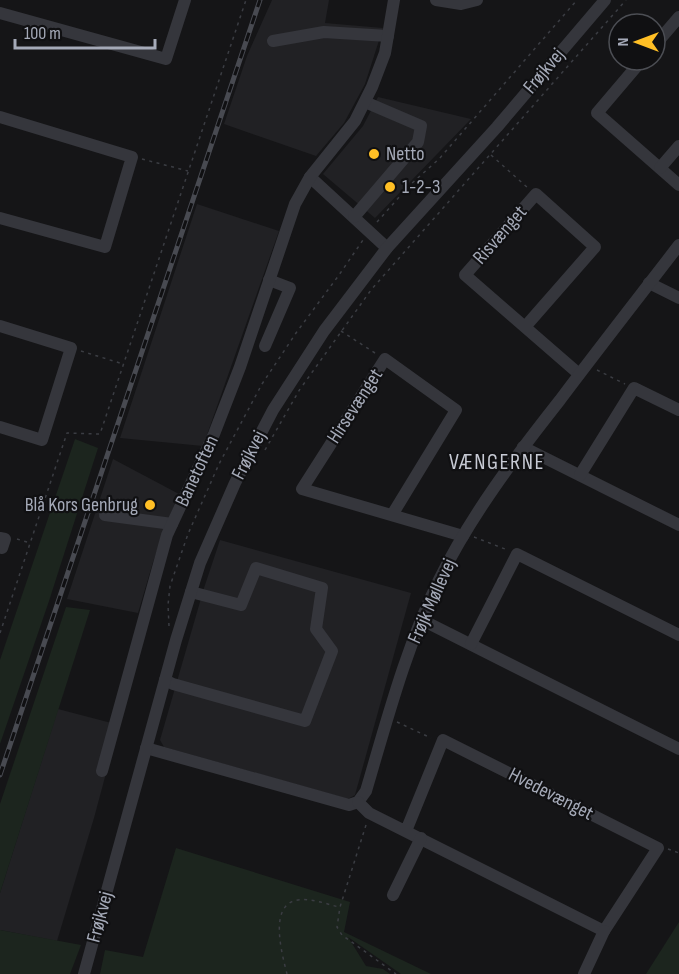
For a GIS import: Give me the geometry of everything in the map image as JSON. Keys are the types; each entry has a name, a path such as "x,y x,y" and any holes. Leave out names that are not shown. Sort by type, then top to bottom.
{"street":[{"path":"0,13 166,59 185,0"},
{"name":"Banetoften","path":"102,771 167,535 214,434 240,367 295,204 310,177 355,121 372,87 385,54 394,0"},
{"path":"436,0 461,4 477,0"},
{"name":"Frøjkvej","path":"582,26 600,0"},
{"name":"Frøjkvej","path":"84,974 176,640 200,563 235,483 273,410 324,331 387,248 497,127 605,0"},
{"path":"667,31 679,17"},
{"path":"273,41 324,32 388,36"},
{"path":"632,72 597,113 679,185"},
{"path":"354,217 418,142 421,126 365,102"},
{"path":"0,117 132,157 105,247 0,218"},
{"path":"660,168 679,146"},
{"path":"310,177 387,248"},
{"name":"Risvænget","path":"525,327 595,247 536,194 465,275 579,374"},
{"name":"Frøjk Møllevej","path":"358,802 366,791 403,667 438,581 463,536 523,447 679,245"},
{"path":"265,346 290,288 269,280"},
{"path":"649,284 679,298"},
{"path":"0,326 71,348 42,440 0,427"},
{"name":"Hirsevænget","path":"392,515 456,410 385,359 302,489 463,536"},
{"path":"580,475 634,388 679,410"},
{"path":"523,447 679,525"},
{"path":"105,515 172,525"},
{"path":"471,644 517,554 679,635"},
{"path":"165,680 305,721 332,651 316,629 322,588 256,568 241,605 191,592"},
{"path":"422,620 679,749"},
{"path":"406,831 443,740"},
{"name":"Hvedevænget","path":"443,740 658,848 604,931 584,974"},
{"path":"146,748 349,805 358,802 369,813 604,931"},
{"path":"393,895 421,838"}],"path":[{"path":"0,633 67,433 100,434 246,0"},
{"path":"264,453 302,387 370,290 626,0"},
{"path":"490,154 536,194"},
{"path":"132,157 188,171"},
{"path":"340,331 385,359"},
{"path":"71,348 123,364"},
{"path":"595,368 634,388"},
{"path":"463,536 472,536 517,554"},
{"path":"2,542 12,538 30,543"},
{"path":"396,722 435,740 443,740"},
{"path":"369,813 340,907 337,927 342,935 396,974"},
{"path":"287,974 279,925 281,911 288,903 296,900 310,900 340,907"}],"shaded area":[{"path":"272,0 329,0 325,23 383,28 365,84 344,123 316,156 224,124 247,56"},
{"path":"378,97 471,119 375,218 323,174 363,126"},
{"path":"197,204 279,231 203,446 120,438"},
{"path":"75,439 98,448 0,744 0,660"},
{"path":"113,459 179,494 165,527 138,613 67,599"},
{"path":"220,540 411,593 355,795 348,799 164,747 160,740"},
{"path":"66,607 90,610 0,893 0,804"},
{"path":"58,709 119,725 57,941 0,930 0,893"},
{"path":"176,848 350,902 344,932 431,974 401,974 348,937 366,966 383,969 390,974 100,974 105,950 143,957"},
{"path":"679,922 679,974 646,974"},
{"path":"0,930 81,945 70,974 0,974"}],"railway":[{"path":"0,775 260,0"}],"place":[{"name":"Netto","path":"374,154"},
{"name":"1-2-3","path":"390,187"},
{"name":"Blå Kors Genbrug","path":"150,505"}],"district":[{"name":"VÆNGERNE","path":"497,462"}]}
